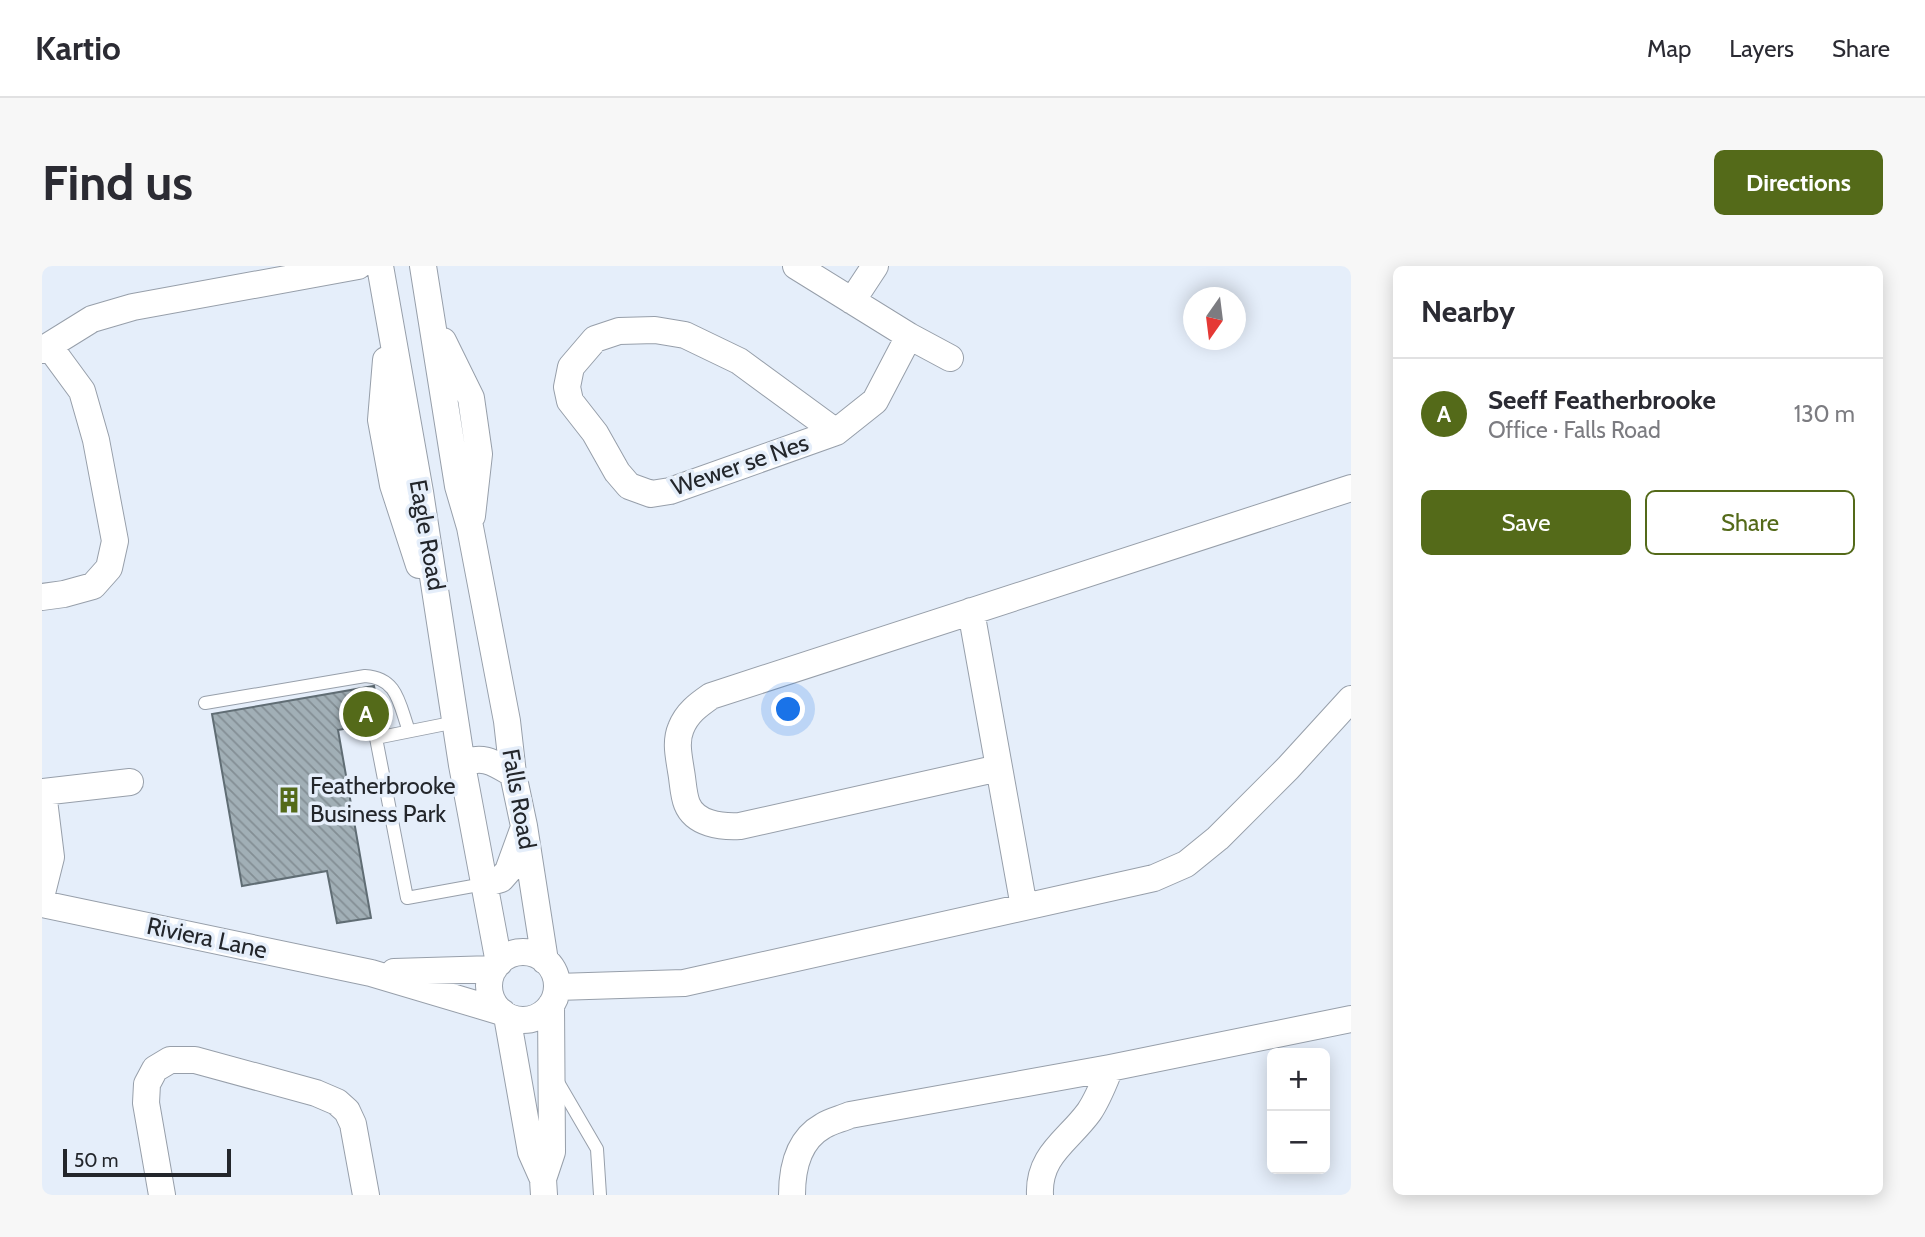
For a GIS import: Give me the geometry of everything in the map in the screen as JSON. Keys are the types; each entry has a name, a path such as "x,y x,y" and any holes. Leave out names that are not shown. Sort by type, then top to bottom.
{"street":[{"path":"42,597 93,586 109,568 115,541 96,440 82,391 46,347 92,319 133,307 358,266"},
{"name":"Eagle Road","path":"380,266 446,650"},
{"name":"Eagle Road","path":"423,266 458,486 470,527 492,637"},
{"path":"796,266 909,336 950,358"},
{"path":"852,301 875,266"},
{"name":"Eagle Road","path":"431,318 471,398 479,454 470,527"},
{"name":"Eagle Road","path":"390,326 381,420 393,485 446,650"},
{"name":"Wewer se Nes","path":"836,432 739,361 685,335 655,330 619,331 595,339 571,367 567,387 570,401 595,433 617,472 629,486 651,494 670,491 836,432 875,401 909,336"},
{"path":"420,492 458,486"},
{"path":"999,768 740,826 724,827 697,816 687,805 677,739 681,726 694,708 711,696 1351,488"},
{"path":"971,611 1024,907"},
{"name":"Falls Road","path":"492,637 545,961 552,968 552,1152 544,1187"},
{"name":"Falls Road","path":"446,650 462,765 496,966 490,978 489,989 492,999 505,1014 531,1152 544,1187"},
{"path":"505,1014 516,1019 536,1018 554,996 684,983 1154,878 1186,864 1218,838 1351,700"},
{"path":"462,765 481,758 513,774"},
{"path":"42,893 51,858 42,792 130,782"},
{"path":"484,884 501,879 508,870 524,826"},
{"name":"Riviera Lane","path":"42,904 371,973 505,1014"},
{"path":"496,966 517,953 537,955 545,961"},
{"name":"Riviera Lane","path":"371,973 496,966"},
{"path":"793,1195 793,1171 804,1144 822,1126 850,1115 1110,1068 1351,1019"},
{"path":"162,1195 146,1103 147,1084 155,1069 170,1060 195,1060 337,1101 347,1111 353,1124 366,1195"},
{"path":"1040,1195 1043,1168 1054,1151 1088,1114 1110,1068"}],"lane":[{"path":"205,703 365,676 379,676 391,685 409,731"},
{"path":"456,722 376,738 408,898 484,884"},
{"path":"552,1073 597,1149 600,1195"}],"building":[{"name":"Featherbrooke Business Park","path":"374,686 381,722 338,730 371,918 337,923 327,871 242,886 212,714"}],"place":[{"name":"Seeff Featherbrooke","path":"366,714"},
{"name":"Featherbrooke Business Park","path":"289,800"}]}
